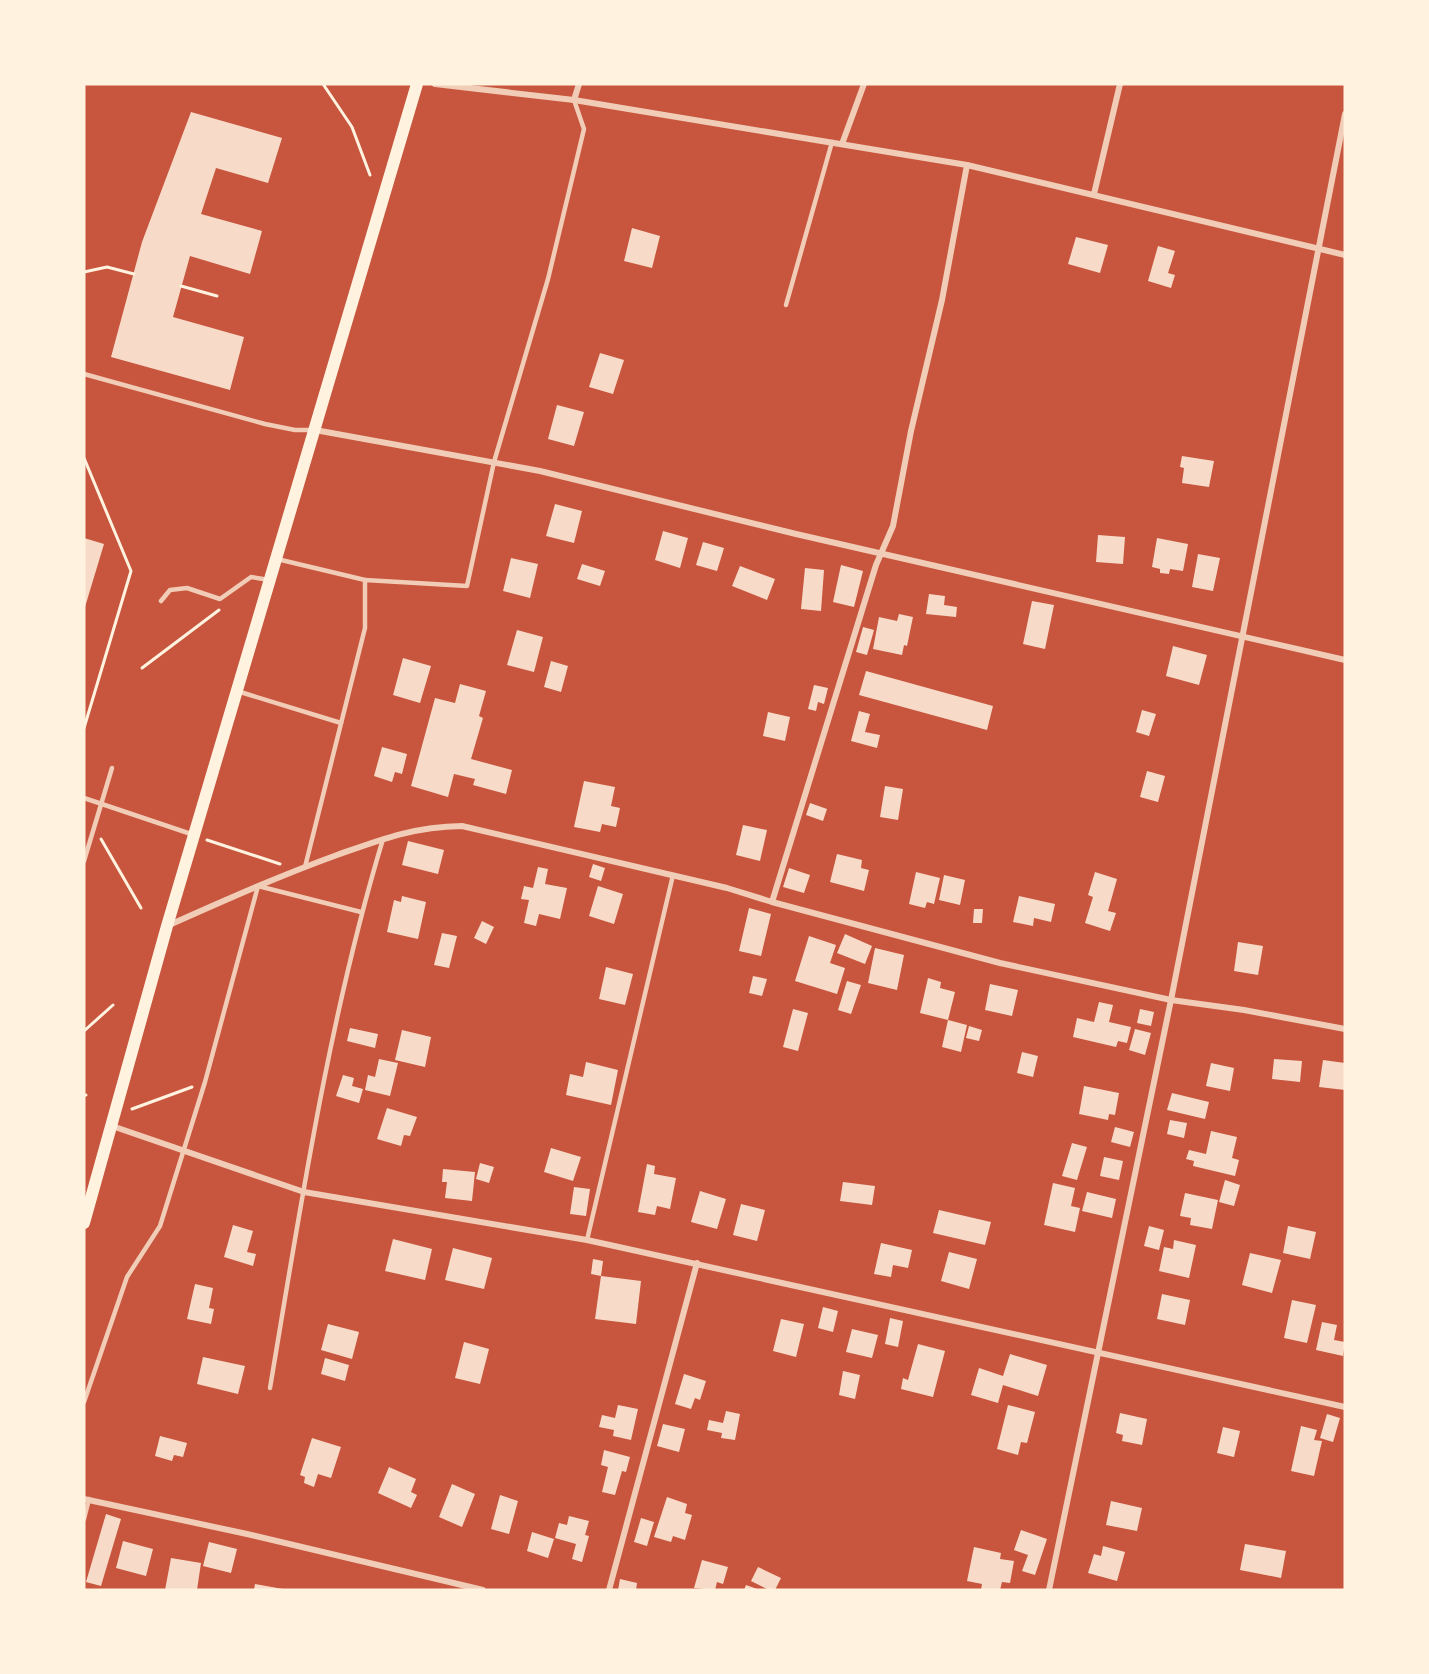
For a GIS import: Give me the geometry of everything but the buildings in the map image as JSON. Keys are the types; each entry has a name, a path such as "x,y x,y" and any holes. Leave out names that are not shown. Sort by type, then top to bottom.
{"main road":[{"path":"84,1223 167,926 417,84"}],"street":[{"path":"435,84 574,100 967,165 1345,255"},
{"path":"574,100 579,84"},
{"path":"842,144 864,84"},
{"path":"1094,194 1120,84"},
{"path":"1049,1590 1171,999 1345,114"},
{"path":"772,902 872,576 893,526 911,431 942,300 967,165"},
{"path":"315,430 540,471 882,554 1345,660"},
{"path":"167,926 296,870 383,838 434,826 462,826 726,888 1000,963 1171,999 1345,1029"},
{"path":"112,1126 304,1192 587,1239 1345,1407"},
{"path":"609,1590 697,1263"},
{"path":"86,1499 248,1533 483,1590"}],"lane":[{"path":"276,559 365,580 467,585 494,462 548,279 584,129 574,100"},
{"path":"786,305 832,142"},
{"path":"84,374 265,424 295,430 315,430"},
{"path":"161,601 170,590 187,588 220,599 250,577 269,580"},
{"path":"305,867 365,628 365,580"},
{"path":"236,691 341,723"},
{"path":"84,861 112,768"},
{"path":"84,798 194,835"},
{"path":"270,1388 326,1064 361,912 383,838"},
{"path":"587,1239 673,875"},
{"path":"84,1402 127,1277 160,1226 185,1152 258,886 361,912"},
{"path":"84,1519 86,1499"}],"path":[{"path":"323,84 352,127 370,175"},
{"path":"84,272 107,267 134,274"},
{"path":"181,286 217,296"},
{"path":"84,458 131,571 84,728"},
{"path":"142,668 228,603"},
{"path":"94,827 141,908"},
{"path":"194,835 296,870"},
{"path":"84,1031 113,1005"},
{"path":"132,1109 205,1082"}]}
